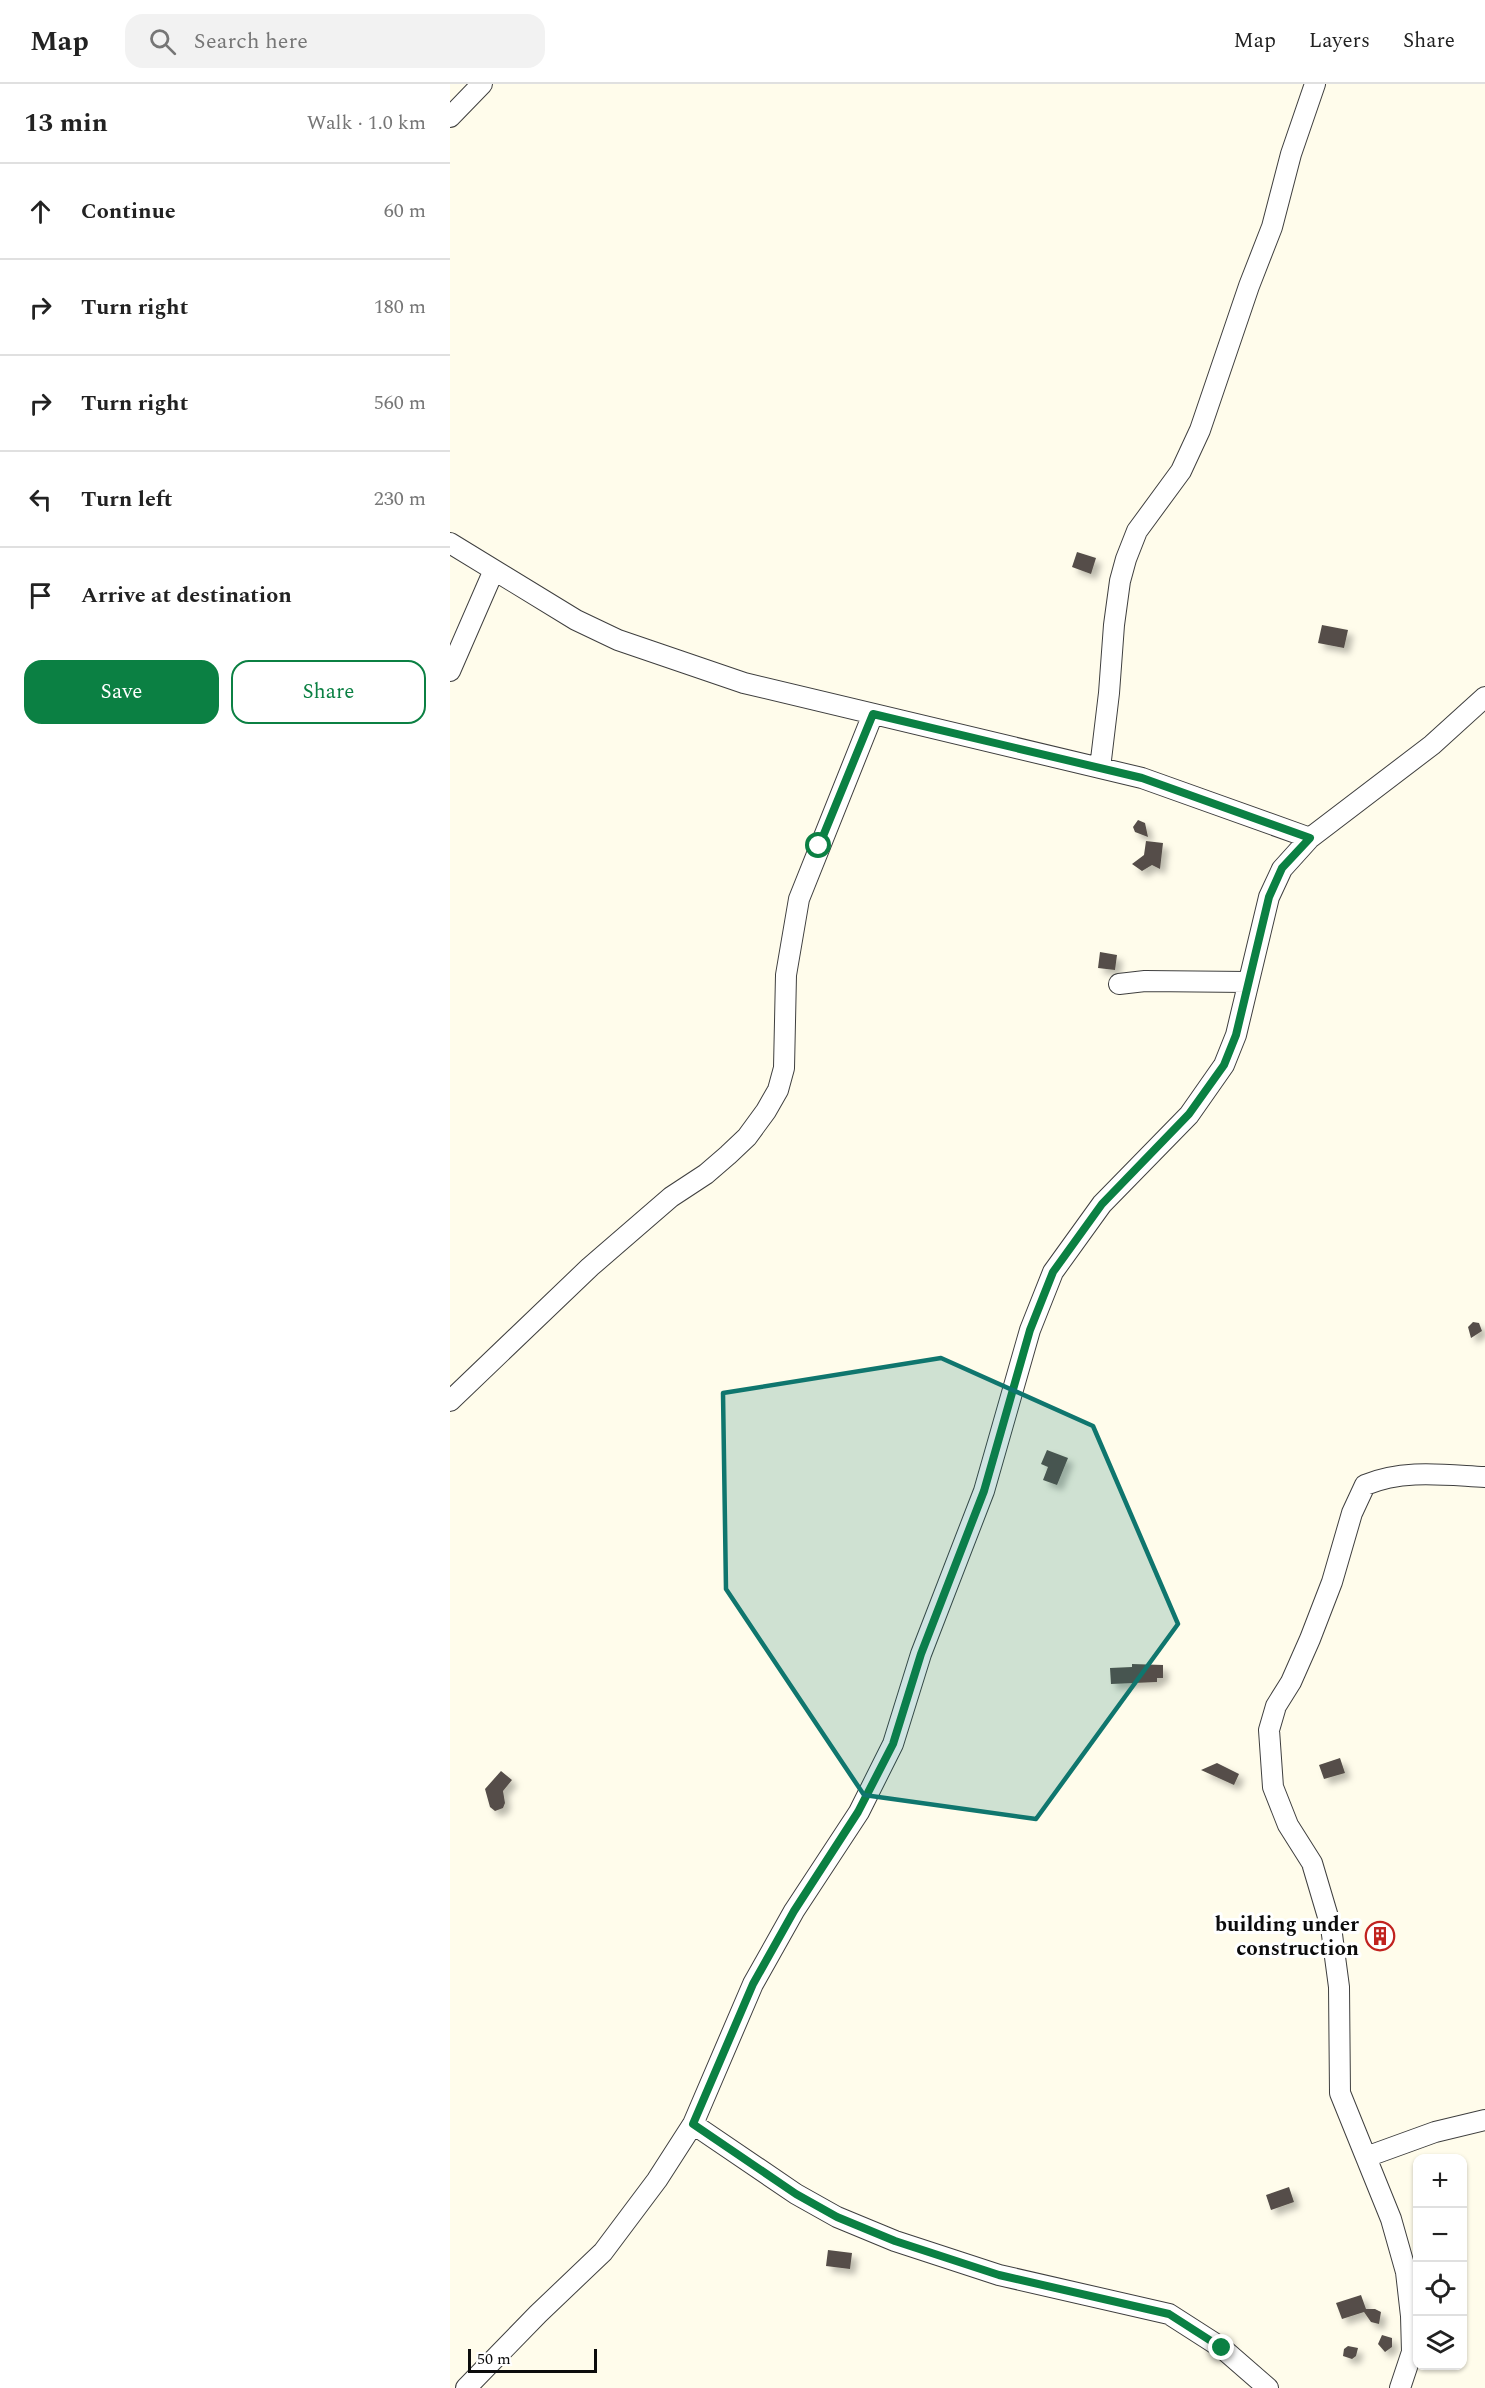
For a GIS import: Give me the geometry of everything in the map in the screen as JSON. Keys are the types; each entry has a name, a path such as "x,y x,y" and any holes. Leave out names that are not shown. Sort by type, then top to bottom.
{"street":[{"path":"450,117 482,84"},
{"path":"1100,768 1114,625 1120,581 1126,559 1137,531 1181,471 1200,430 1249,286 1272,227 1292,154 1315,84"},
{"path":"450,543 576,620 618,640 744,683 1142,778 1310,838"},
{"path":"450,671 494,570"},
{"path":"466,2388 603,2252 657,2180 693,2124 753,1984 794,1911 858,1812 893,1744 921,1654 984,1491 1030,1330 1053,1272 1102,1204 1189,1114 1224,1065 1236,1035 1269,897 1282,868 1310,838 1432,745 1485,697"},
{"path":"450,1401 590,1267 671,1197 706,1174 728,1155 747,1137 766,1111 778,1090 784,1068 786,975 799,898 873,714"},
{"path":"1119,984 1157,981 1247,982"},
{"path":"1400,2388 1412,2352 1406,2272 1391,2219 1340,2093 1339,1987 1331,1927 1312,1863 1288,1825 1273,1787 1269,1730 1276,1706 1290,1682 1332,1582 1352,1513 1365,1485 1385,1477 1419,1473 1485,1477"},
{"path":"1366,2157 1435,2132 1485,2120"},
{"path":"693,2124 796,2194 837,2217 895,2241 999,2275 1169,2314 1222,2348 1268,2388"}],"highlighted area":[{"path":"941,1358 1093,1426 1178,1624 1036,1819 864,1795 726,1589 723,1393"}],"building":[{"path":"1077,552 1096,558 1091,574 1072,567"},
{"path":"1322,625 1348,630 1344,648 1318,643"},
{"path":"1138,820 1145,823 1148,837 1135,832 1133,827"},
{"path":"1146,841 1163,843 1160,869 1152,865 1142,871 1132,864 1144,855"},
{"path":"1100,952 1117,955 1115,970 1098,968"},
{"path":"1473,1322 1479,1323 1482,1331 1471,1338 1468,1327"},
{"path":"1047,1450 1068,1458 1057,1485 1043,1480 1048,1467 1041,1464"},
{"path":"1132,1664 1163,1665 1163,1678 1157,1678 1157,1682 1111,1684 1110,1668 1132,1667"},
{"path":"1340,1758 1345,1773 1324,1779 1319,1765"},
{"path":"1217,1763 1239,1774 1234,1785 1201,1770"},
{"path":"501,1771 512,1780 503,1791 505,1803 503,1808 495,1811 490,1807 485,1789"},
{"path":"1289,2187 1294,2202 1271,2210 1266,2195"},
{"path":"828,2250 852,2253 850,2269 826,2266"},
{"path":"1361,2295 1366,2309 1381,2312 1379,2324 1371,2322 1364,2312 1342,2319 1336,2303"},
{"path":"1382,2335 1392,2338 1392,2347 1385,2352 1378,2344"},
{"path":"1348,2346 1358,2348 1356,2356 1352,2359 1343,2356 1344,2349"}],"place":[{"name":"building under construction","path":"1380,1936"}],"route":[{"path":"819,846 873,714 1142,778 1310,838 1282,868 1269,897 1236,1035 1224,1065 1189,1114 1102,1204 1053,1272 1030,1330 984,1491 921,1654 893,1744 858,1812 794,1911 753,1984 693,2124 796,2194 837,2217 895,2241 999,2275 1169,2314 1222,2348"}]}
